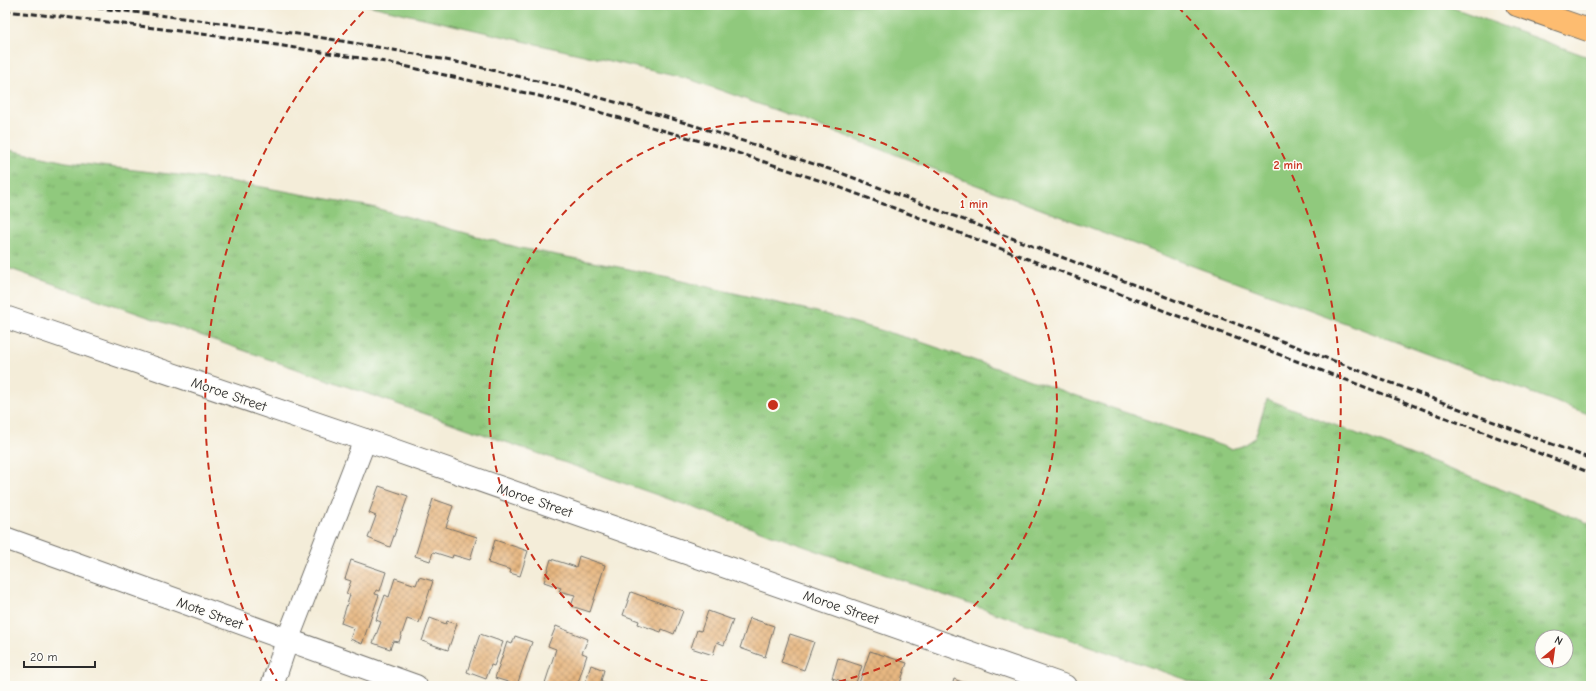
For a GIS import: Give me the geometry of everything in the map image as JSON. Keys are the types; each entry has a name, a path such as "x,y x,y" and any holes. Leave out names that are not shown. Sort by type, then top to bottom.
{"main road":[{"path":"1517,5 1591,31"}],"street":[{"name":"Moroe Street","path":"5,317 365,440 1065,686"},
{"path":"272,686 287,640 365,440"},
{"name":"Mote Street","path":"5,538 416,686"}],"green space":[{"path":"367,5 1445,5 1591,58 1591,415 803,120 692,80"},
{"path":"5,149 66,162 229,181 372,207 520,248 629,269 817,312 918,341 1231,449 1243,446 1255,438 1267,399 1591,524 1591,686 1204,686 5,267"}],"building":[{"path":"379,486 408,496 390,547 368,538 376,516 369,513"},
{"path":"433,499 453,506 446,527 477,537 470,560 453,555 452,558 433,552 430,561 415,556"},
{"path":"495,540 528,551 520,576 510,573 511,570 488,563"},
{"path":"579,556 605,565 590,612 571,606 575,595 559,591 561,588 544,582 551,559 576,567"},
{"path":"351,560 386,572 380,591 376,590 375,594 379,595 362,644 350,639 354,628 341,623 350,595 346,594 351,581 345,579"},
{"path":"419,577 433,581 419,623 407,619 399,642 393,641 390,649 373,643 381,622 376,620 385,595 389,597 395,578 416,585"},
{"path":"631,592 683,611 674,634 662,629 661,632 638,624 639,621 623,615"},
{"path":"708,611 733,620 724,645 717,642 713,655 691,648 697,630 701,631"},
{"path":"430,618 446,624 447,621 457,624 448,650 422,641"},
{"path":"750,618 774,626 765,657 740,648"},
{"path":"556,626 588,639 582,653 587,655 577,686 548,686 549,684 545,683 556,649 548,646"},
{"path":"480,634 503,642 494,666 491,665 486,679 467,672"},
{"path":"790,634 814,642 804,670 781,662"},
{"path":"515,636 532,642 517,685 495,678 507,642 512,644"},
{"path":"870,651 907,663 899,686 858,686"},
{"path":"838,658 862,666 855,685 832,678"},
{"path":"591,665 604,670 601,681 614,686 584,686"},
{"path":"954,679 972,686 952,686"}],"railway":[{"path":"71,5 168,16 360,44 505,73 650,112 841,173 1591,459"},
{"path":"5,11 100,21 225,37 386,62 535,95 714,145 836,186 1591,473"}]}
